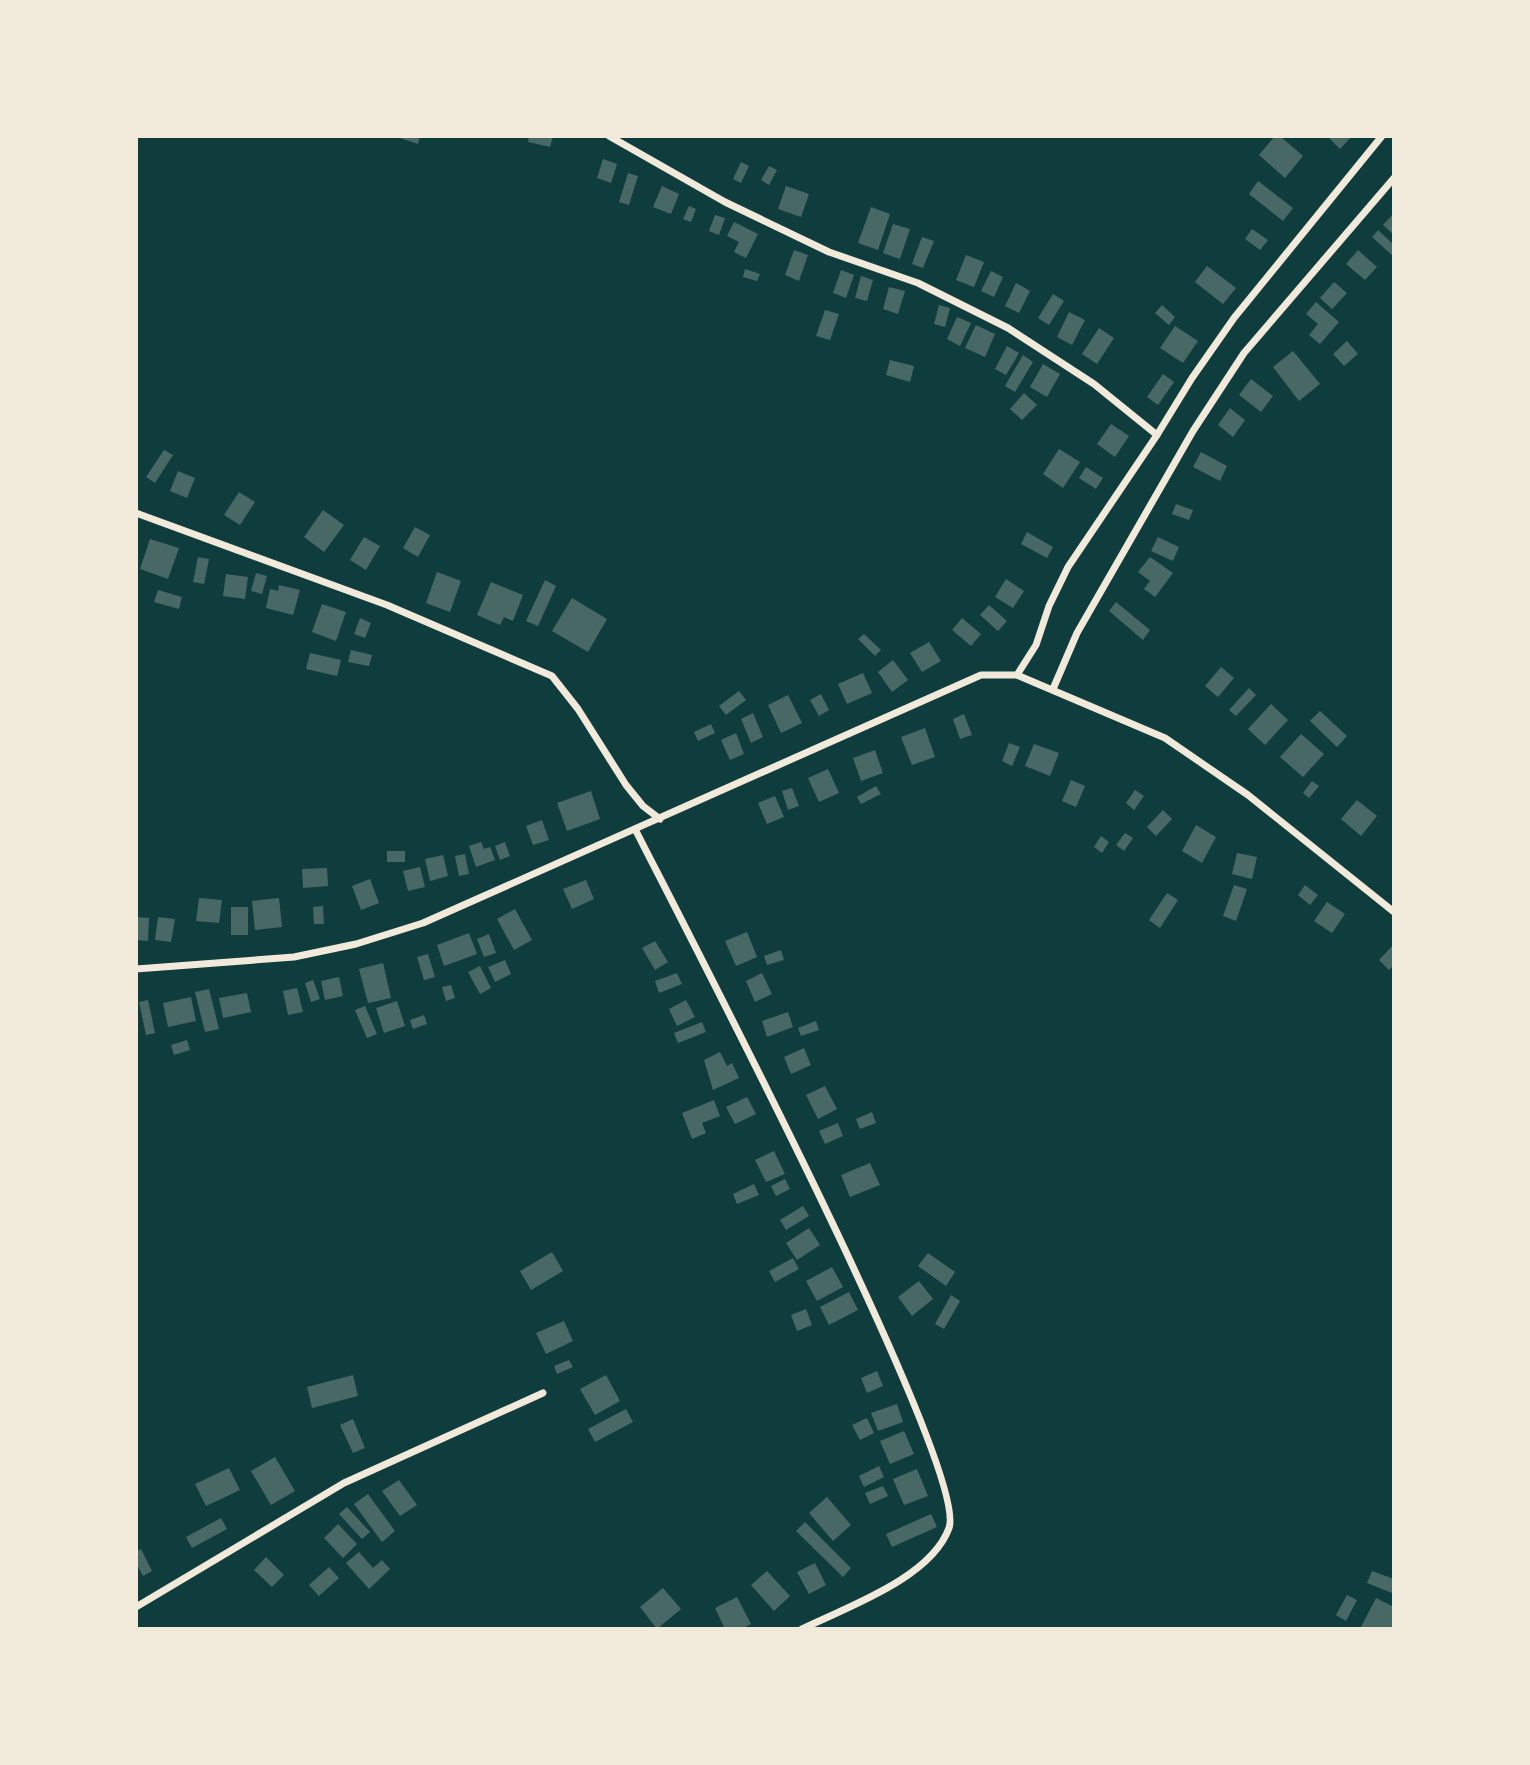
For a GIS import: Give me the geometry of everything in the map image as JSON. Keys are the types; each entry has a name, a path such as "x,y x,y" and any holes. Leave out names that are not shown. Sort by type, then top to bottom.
{"street":[{"path":"609,136 725,202 816,246 918,283 1008,328 1094,384 1157,435"},
{"path":"1017,675 1036,645 1049,606 1068,567 1192,378 1234,318 1382,136"},
{"path":"1053,689 1077,633 1193,431 1244,353 1394,178"},
{"path":"136,513 387,605 552,676 578,709 626,785 643,806 660,819"},
{"path":"136,969 294,957 356,944 423,923 981,675 1017,675 1165,738 1248,795 1394,912"},
{"path":"635,829 851,1262 930,1442 948,1499 950,1526 932,1558 895,1582 802,1629"},
{"path":"136,1607 344,1483 543,1393"}],"building":[{"path":"394,136 420,136 418,144"},
{"path":"529,136 553,136 550,147 528,142"},
{"path":"1275,136 1280,136 1303,156 1285,178 1259,155"},
{"path":"1327,136 1352,136 1340,149"},
{"path":"603,159 617,164 611,183 597,178"},
{"path":"741,162 749,166 741,183 733,179"},
{"path":"769,166 777,170 769,185 761,180"},
{"path":"628,173 638,176 629,205 619,202"},
{"path":"1258,181 1293,208 1283,221 1249,194"},
{"path":"662,186 679,194 671,214 653,207"},
{"path":"786,186 809,194 801,217 778,209"},
{"path":"689,206 696,209 691,222 683,219"},
{"path":"871,207 890,214 878,250 858,243"},
{"path":"1394,213 1394,235 1383,225"},
{"path":"715,215 725,218 719,235 709,231"},
{"path":"734,222 758,234 746,258 734,252 739,242 727,236"},
{"path":"893,224 910,229 900,259 883,253"},
{"path":"1252,229 1268,240 1260,250 1245,239"},
{"path":"1378,230 1394,245 1394,257 1372,237"},
{"path":"922,237 934,241 923,268 912,264"},
{"path":"794,250 808,255 799,281 785,275"},
{"path":"1358,250 1377,267 1365,280 1346,264"},
{"path":"966,255 984,262 974,287 956,280"},
{"path":"1207,266 1236,288 1223,304 1195,282"},
{"path":"745,269 760,274 757,281 743,277"},
{"path":"841,270 854,275 846,298 833,293"},
{"path":"991,271 1003,277 994,297 981,291"},
{"path":"861,276 873,280 867,301 855,298"},
{"path":"1334,282 1347,293 1332,309 1320,298"},
{"path":"1016,283 1030,291 1019,313 1005,306"},
{"path":"889,287 905,291 898,314 883,309"},
{"path":"1053,294 1064,301 1049,325 1038,318"},
{"path":"1316,302 1339,322 1320,344 1309,335 1318,324 1306,314"},
{"path":"939,305 950,308 945,327 934,324"},
{"path":"1162,305 1175,317 1169,325 1155,313"},
{"path":"825,310 839,314 830,340 816,336"},
{"path":"1069,312 1085,320 1072,345 1057,337"},
{"path":"957,317 971,323 960,346 947,339"},
{"path":"976,325 995,334 985,357 965,348"},
{"path":"1175,326 1198,341 1183,363 1160,348"},
{"path":"1099,328 1114,338 1097,364 1082,354"},
{"path":"1347,341 1358,354 1344,366 1333,354"},
{"path":"1007,346 1019,353 1006,375 995,369"},
{"path":"1293,351 1320,384 1299,401 1273,367"},
{"path":"1023,355 1033,362 1015,392 1005,386"},
{"path":"890,360 914,366 910,382 886,375"},
{"path":"1043,364 1060,374 1047,397 1030,387"},
{"path":"1163,374 1174,382 1158,405 1147,397"},
{"path":"1251,379 1273,396 1261,412 1239,395"},
{"path":"1024,393 1037,405 1022,420 1010,409"},
{"path":"1230,408 1245,420 1233,437 1218,425"},
{"path":"1111,424 1129,436 1115,457 1097,444"},
{"path":"1059,449 1080,462 1063,488 1043,474"},
{"path":"164,450 173,455 155,483 146,477"},
{"path":"1201,452 1227,466 1220,481 1193,467"},
{"path":"1086,467 1103,478 1096,489 1079,478"},
{"path":"178,471 195,478 187,498 170,491"},
{"path":"239,492 255,502 240,525 224,515"},
{"path":"1176,504 1193,510 1189,520 1172,514"},
{"path":"323,510 344,525 324,552 304,537"},
{"path":"415,527 430,535 418,557 403,548"},
{"path":"1027,532 1053,547 1047,558 1021,544"},
{"path":"364,537 380,546 366,570 350,560"},
{"path":"1158,537 1179,547 1173,561 1151,551"},
{"path":"150,539 179,548 168,579 140,569"},
{"path":"198,557 209,559 204,584 193,582"},
{"path":"1150,557 1173,573 1155,597 1144,589 1150,581 1138,572"},
{"path":"437,572 461,581 450,612 426,603"},
{"path":"256,573 267,576 262,594 251,591"},
{"path":"226,574 248,577 245,599 223,596"},
{"path":"1006,579 1024,591 1013,608 995,597"},
{"path":"545,580 556,586 538,626 526,621"},
{"path":"491,582 523,595 513,621 504,617 500,625 477,615"},
{"path":"279,585 300,590 293,615 266,608 270,589 278,591"},
{"path":"158,590 182,597 179,609 154,602"},
{"path":"572,598 607,619 588,652 552,631"},
{"path":"1116,602 1150,630 1143,640 1109,611"},
{"path":"322,604 346,612 336,641 312,632"},
{"path":"989,605 1007,621 998,631 980,615"},
{"path":"360,618 371,623 365,638 354,634"},
{"path":"962,618 981,634 971,646 952,630"},
{"path":"864,634 881,650 875,656 858,639"},
{"path":"929,642 941,661 922,672 910,653"},
{"path":"351,650 372,655 369,666 348,662"},
{"path":"310,653 341,660 337,676 306,669"},
{"path":"893,660 908,680 892,692 878,672"},
{"path":"1221,667 1234,678 1218,697 1205,686"},
{"path":"863,673 872,693 847,704 838,684"},
{"path":"1249,688 1256,695 1236,716 1229,710"},
{"path":"739,691 746,700 726,715 719,706"},
{"path":"821,694 829,710 819,716 810,700"},
{"path":"788,695 802,723 781,733 768,705"},
{"path":"1271,704 1288,720 1265,745 1248,729"},
{"path":"1320,711 1347,736 1337,747 1310,721"},
{"path":"753,713 763,737 751,743 741,719"},
{"path":"964,714 972,735 960,739 953,719"},
{"path":"711,724 715,733 698,741 694,732"},
{"path":"925,728 935,757 912,765 901,737"},
{"path":"736,733 744,754 730,760 721,740"},
{"path":"1301,734 1324,754 1303,777 1280,757"},
{"path":"1009,743 1020,747 1012,766 1002,761"},
{"path":"1034,744 1059,753 1050,776 1025,766"},
{"path":"875,750 883,773 861,781 853,758"},
{"path":"828,769 839,793 819,802 808,778"},
{"path":"1071,780 1085,786 1076,807 1062,801"},
{"path":"1312,781 1319,786 1309,798 1303,793"},
{"path":"876,786 881,794 861,804 857,797"},
{"path":"792,788 799,806 788,810 782,791"},
{"path":"1135,790 1144,796 1134,810 1126,803"},
{"path":"591,791 600,819 567,831 557,803"},
{"path":"775,796 784,817 767,824 758,803"},
{"path":"1357,800 1377,816 1361,836 1341,819"},
{"path":"1163,810 1172,819 1156,836 1147,827"},
{"path":"542,820 549,840 533,845 526,826"},
{"path":"1196,825 1216,837 1202,863 1182,851"},
{"path":"1125,833 1133,838 1124,851 1116,845"},
{"path":"1101,836 1109,842 1102,853 1094,847"},
{"path":"481,842 484,849 490,847 495,860 476,867 469,846"},
{"path":"505,842 510,856 500,860 495,846"},
{"path":"387,851 405,851 405,862 387,862"},
{"path":"1237,853 1257,857 1252,879 1232,874"},
{"path":"465,854 469,874 459,876 455,856"},
{"path":"443,855 448,876 430,881 425,859"},
{"path":"420,867 425,887 408,891 403,871"},
{"path":"327,868 328,886 303,888 302,869"},
{"path":"370,879 379,903 361,910 352,886"},
{"path":"586,880 594,899 572,909 563,889"},
{"path":"1234,885 1247,889 1236,921 1223,916"},
{"path":"1305,885 1318,895 1310,905 1298,895"},
{"path":"1167,893 1178,900 1160,928 1149,920"},
{"path":"199,898 222,900 219,923 196,921"},
{"path":"279,898 282,927 255,930 252,901"},
{"path":"1327,902 1345,914 1332,933 1314,921"},
{"path":"323,906 324,924 314,924 313,907"},
{"path":"231,907 248,907 248,935 231,935"},
{"path":"515,909 532,940 514,950 497,919"},
{"path":"136,917 149,918 148,941 136,940"},
{"path":"158,917 175,919 171,942 155,940"},
{"path":"747,932 757,957 736,966 725,941"},
{"path":"469,933 477,954 444,966 437,945"},
{"path":"489,934 496,953 484,957 477,939"},
{"path":"655,941 668,962 655,970 642,948"},
{"path":"1392,946 1394,965 1389,970 1379,960"},
{"path":"781,950 784,960 767,965 764,956"},
{"path":"428,954 435,977 424,980 417,957"},
{"path":"505,960 511,974 495,982 488,967"},
{"path":"383,963 391,998 368,1003 359,969"},
{"path":"480,966 491,988 480,994 468,972"},
{"path":"677,973 682,984 659,993 655,981"},
{"path":"762,973 772,994 755,1002 746,981"},
{"path":"339,977 343,996 325,1000 321,981"},
{"path":"313,980 320,999 311,1002 305,983"},
{"path":"451,985 455,998 446,1001 442,987"},
{"path":"297,988 303,1012 288,1015 283,991"},
{"path":"209,989 219,1029 205,1032 195,992"},
{"path":"247,993 251,1012 223,1018 219,998"},
{"path":"191,997 196,1021 168,1027 163,1003"},
{"path":"148,1000 155,1033 146,1035 139,1002"},
{"path":"686,1000 695,1017 677,1026 669,1009"},
{"path":"397,1001 405,1026 384,1033 376,1008"},
{"path":"365,1006 377,1034 367,1038 355,1010"},
{"path":"788,1012 793,1027 767,1037 762,1021"},
{"path":"424,1015 427,1024 413,1029 410,1020"},
{"path":"816,1021 819,1030 801,1036 798,1028"},
{"path":"702,1022 706,1032 678,1043 674,1033"},
{"path":"187,1040 190,1050 174,1055 171,1045"},
{"path":"804,1048 811,1065 791,1074 784,1057"},
{"path":"720,1052 727,1066 732,1063 739,1078 713,1090 704,1060"},
{"path":"825,1086 837,1109 818,1119 806,1095"},
{"path":"747,1097 756,1114 735,1124 726,1107"},
{"path":"714,1100 720,1116 702,1123 706,1133 692,1139 682,1113"},
{"path":"872,1112 876,1123 860,1129 856,1119"},
{"path":"838,1123 843,1136 825,1144 819,1131"},
{"path":"774,1151 785,1174 766,1182 755,1160"},
{"path":"870,1163 880,1185 850,1197 841,1175"},
{"path":"785,1179 790,1189 776,1196 771,1186"},
{"path":"754,1184 759,1195 737,1204 733,1194"},
{"path":"803,1206 809,1216 786,1230 780,1220"},
{"path":"809,1228 820,1245 797,1260 786,1243"},
{"path":"552,1252 563,1271 531,1290 520,1271"},
{"path":"928,1253 955,1272 946,1286 918,1266"},
{"path":"793,1258 799,1269 775,1282 769,1271"},
{"path":"832,1267 843,1287 817,1301 806,1281"},
{"path":"919,1281 933,1299 912,1316 898,1297"},
{"path":"849,1292 858,1310 829,1325 820,1307"},
{"path":"951,1295 960,1301 944,1329 935,1324"},
{"path":"806,1309 812,1325 797,1331 791,1315"},
{"path":"564,1321 573,1341 546,1354 536,1333"},
{"path":"569,1360 573,1367 557,1374 554,1366"},
{"path":"877,1371 883,1386 867,1393 861,1378"},
{"path":"353,1375 358,1396 312,1408 307,1387"},
{"path":"606,1375 620,1401 595,1415 580,1389"},
{"path":"897,1404 903,1422 878,1431 871,1413"},
{"path":"626,1409 633,1422 595,1442 588,1429"},
{"path":"867,1418 874,1433 860,1440 852,1425"},
{"path":"353,1419 365,1448 353,1453 340,1425"},
{"path":"904,1431 914,1454 890,1464 880,1441"},
{"path":"275,1457 295,1491 271,1505 251,1471"},
{"path":"879,1466 884,1477 864,1487 859,1476"},
{"path":"229,1468 240,1490 206,1506 195,1484"},
{"path":"917,1469 928,1496 904,1505 893,1479"},
{"path":"399,1480 417,1505 400,1516 382,1491"},
{"path":"883,1486 888,1496 870,1504 865,1493"},
{"path":"368,1494 395,1531 382,1542 354,1504"},
{"path":"827,1497 851,1525 833,1541 809,1513"},
{"path":"347,1507 370,1532 362,1539 339,1514"},
{"path":"931,1514 937,1527 892,1547 886,1534"},
{"path":"221,1518 227,1529 192,1548 186,1537"},
{"path":"805,1522 851,1568 843,1577 796,1531"},
{"path":"338,1524 357,1544 343,1558 324,1538"},
{"path":"141,1549 152,1571 143,1576 136,1563 136,1552"},
{"path":"359,1552 373,1568 382,1560 390,1569 369,1589 346,1563"},
{"path":"266,1557 284,1575 272,1587 254,1570"},
{"path":"815,1563 826,1585 809,1594 797,1572"},
{"path":"329,1567 339,1578 319,1596 309,1585"},
{"path":"767,1571 790,1596 774,1611 751,1585"},
{"path":"1372,1571 1394,1579 1392,1593 1367,1583"},
{"path":"663,1588 681,1609 657,1629 640,1607"},
{"path":"1347,1595 1357,1600 1346,1621 1336,1615"},
{"path":"737,1597 751,1624 741,1629 725,1629 715,1608"},
{"path":"1376,1598 1394,1607 1394,1629 1360,1629"}]}
